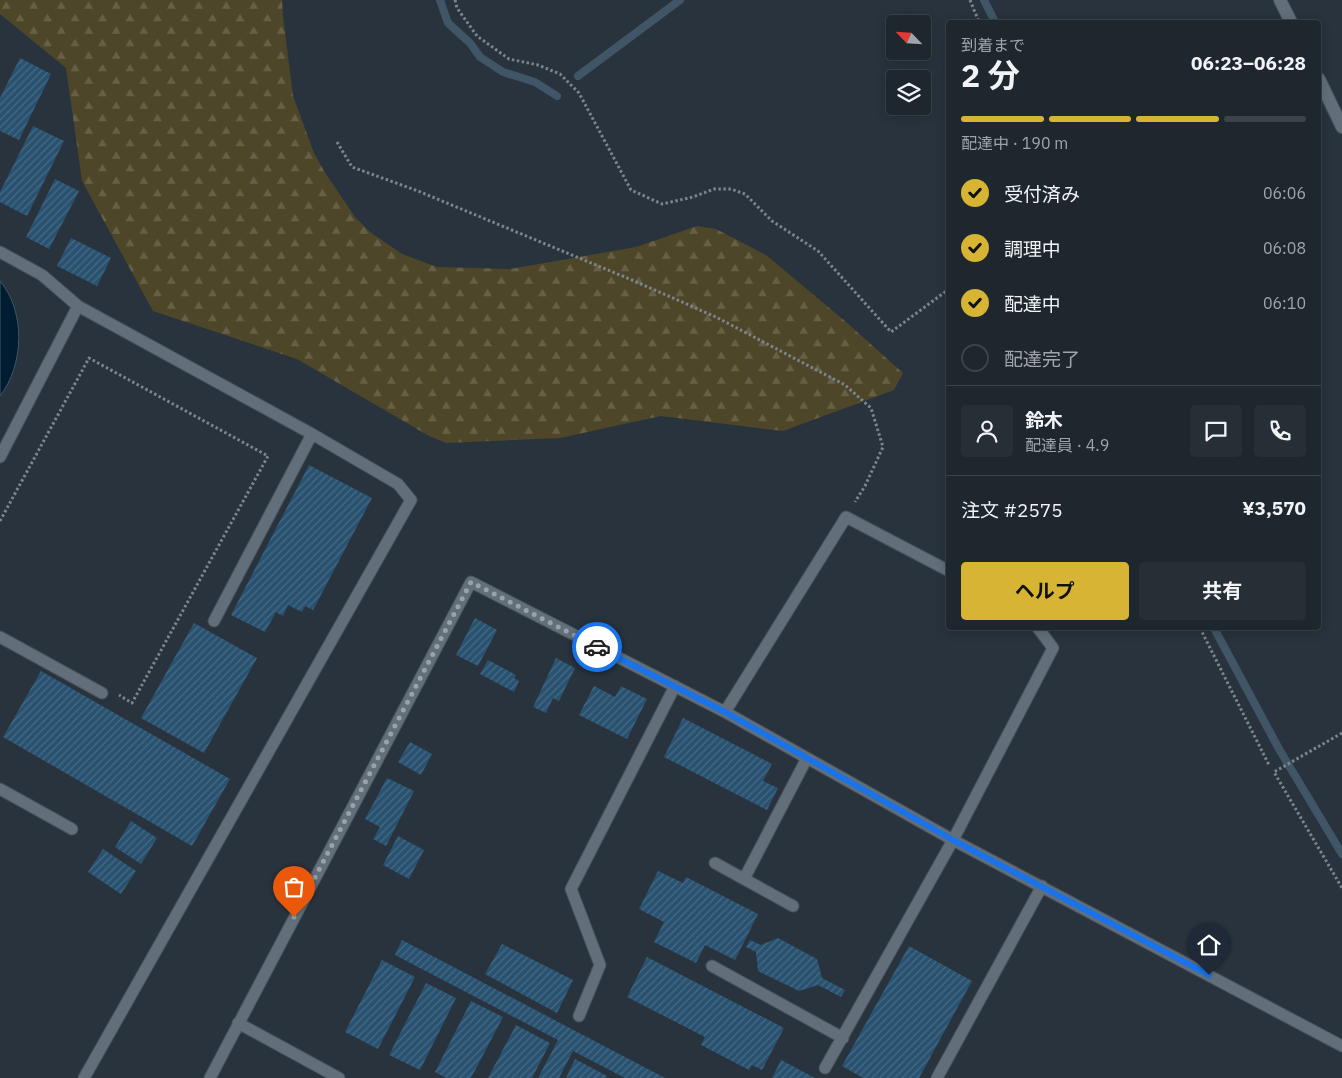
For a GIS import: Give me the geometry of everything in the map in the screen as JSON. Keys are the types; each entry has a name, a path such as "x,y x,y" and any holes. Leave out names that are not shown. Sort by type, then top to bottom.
{"main road":[{"path":"1280,0 1290,20"},
{"path":"1321,83 1342,127"}],"lane":[{"path":"0,252 42,275 78,306 312,434 398,484 411,500 84,1078"},
{"path":"0,457 78,306"},
{"path":"214,621 312,434"},
{"path":"725,712 846,517 946,569"},
{"path":"210,1078 471,582 725,712 953,840 1342,1046"},
{"path":"825,1068 953,840 1053,648 1040,630"},
{"path":"0,637 102,692"},
{"path":"578,1016 600,965 571,889 675,686"},
{"path":"744,879 807,758"},
{"path":"0,789 72,829"},
{"path":"715,863 792,906"},
{"path":"937,1078 1042,886"},
{"path":"712,966 843,1038"},
{"path":"238,1023 339,1078"}],"path":[{"path":"455,0 458,8 477,36 509,59 538,64 560,74 579,93 631,190 662,204 714,189 731,189 745,194 772,221 818,251 891,332 946,291"},
{"path":"970,0 977,20"},
{"path":"337,142 352,167 418,191 716,317 845,385 871,408 883,447 865,486 846,517"},
{"path":"0,521 89,358 268,456 132,703 116,694"},
{"path":"1201,630 1269,766"},
{"path":"1342,733 1274,772 1342,888"}],"green space":[{"path":"0,0 282,0 293,96 314,153 355,217 370,232 402,254 437,267 510,269 636,247 697,226 716,229 766,255 903,373 894,390 783,431 661,416 560,438 446,443 429,436 297,359 153,311 82,181 66,68 0,14"}],"water":[{"path":"0,281 14,308 19,338 14,369 0,396"}],"building":[{"path":"20,58 51,74 19,140 0,131 0,98"},
{"path":"33,126 64,141 27,216 0,202 0,192"},
{"path":"55,179 79,191 49,249 26,237"},
{"path":"71,238 111,258 97,286 57,266"},
{"path":"309,465 372,498 313,610 305,606 302,612 288,605 283,616 276,612 265,632 231,615"},
{"path":"475,618 497,630 478,666 456,655"},
{"path":"194,623 257,658 204,753 141,718"},
{"path":"556,658 575,668 559,701 553,698 546,713 533,707"},
{"path":"488,660 516,675 514,678 519,681 514,692 480,674"},
{"path":"41,671 230,779 192,846 3,737"},
{"path":"594,686 615,697 621,686 647,699 627,739 579,715"},
{"path":"683,718 772,764 763,781 778,788 767,810 664,757"},
{"path":"410,742 432,754 421,775 398,762"},
{"path":"387,778 414,791 386,846 373,839 380,827 365,819"},
{"path":"131,821 157,838 141,864 115,847"},
{"path":"398,836 424,850 409,879 383,865"},
{"path":"103,849 136,871 121,894 88,872"},
{"path":"658,871 683,883 686,877 758,914 735,960 705,945 696,963 654,942 664,922 639,909"},
{"path":"778,938 817,959 822,978 845,990 841,997 818,985 799,991 758,971 756,952 746,947 750,940 761,945"},
{"path":"402,940 665,1078 625,1078 573,1051 559,1078 538,1078 558,1040 395,955"},
{"path":"502,944 573,980 557,1013 485,974"},
{"path":"909,946 972,981 919,1078 863,1078 842,1066"},
{"path":"647,957 784,1028 762,1070 752,1065 749,1070 701,1045 705,1037 627,997"},
{"path":"382,960 415,977 378,1049 345,1032"},
{"path":"426,983 456,998 420,1070 389,1055"},
{"path":"471,1001 503,1017 471,1078 446,1078 435,1072"},
{"path":"516,1025 550,1043 532,1078 488,1078"},
{"path":"575,1059 607,1076 606,1078 566,1078"},
{"path":"781,1060 815,1078 772,1078"}],"waterway":[{"path":"440,0 448,23 470,43 480,57 503,72 535,82 557,96"},
{"path":"578,76 680,0"},
{"path":"984,0 994,20"},
{"path":"1215,630 1279,749 1342,854"}],"way so far":[{"path":"294,917 471,582 597,647"}],"route":[{"path":"597,647 725,712 953,840 1209,975"}]}
